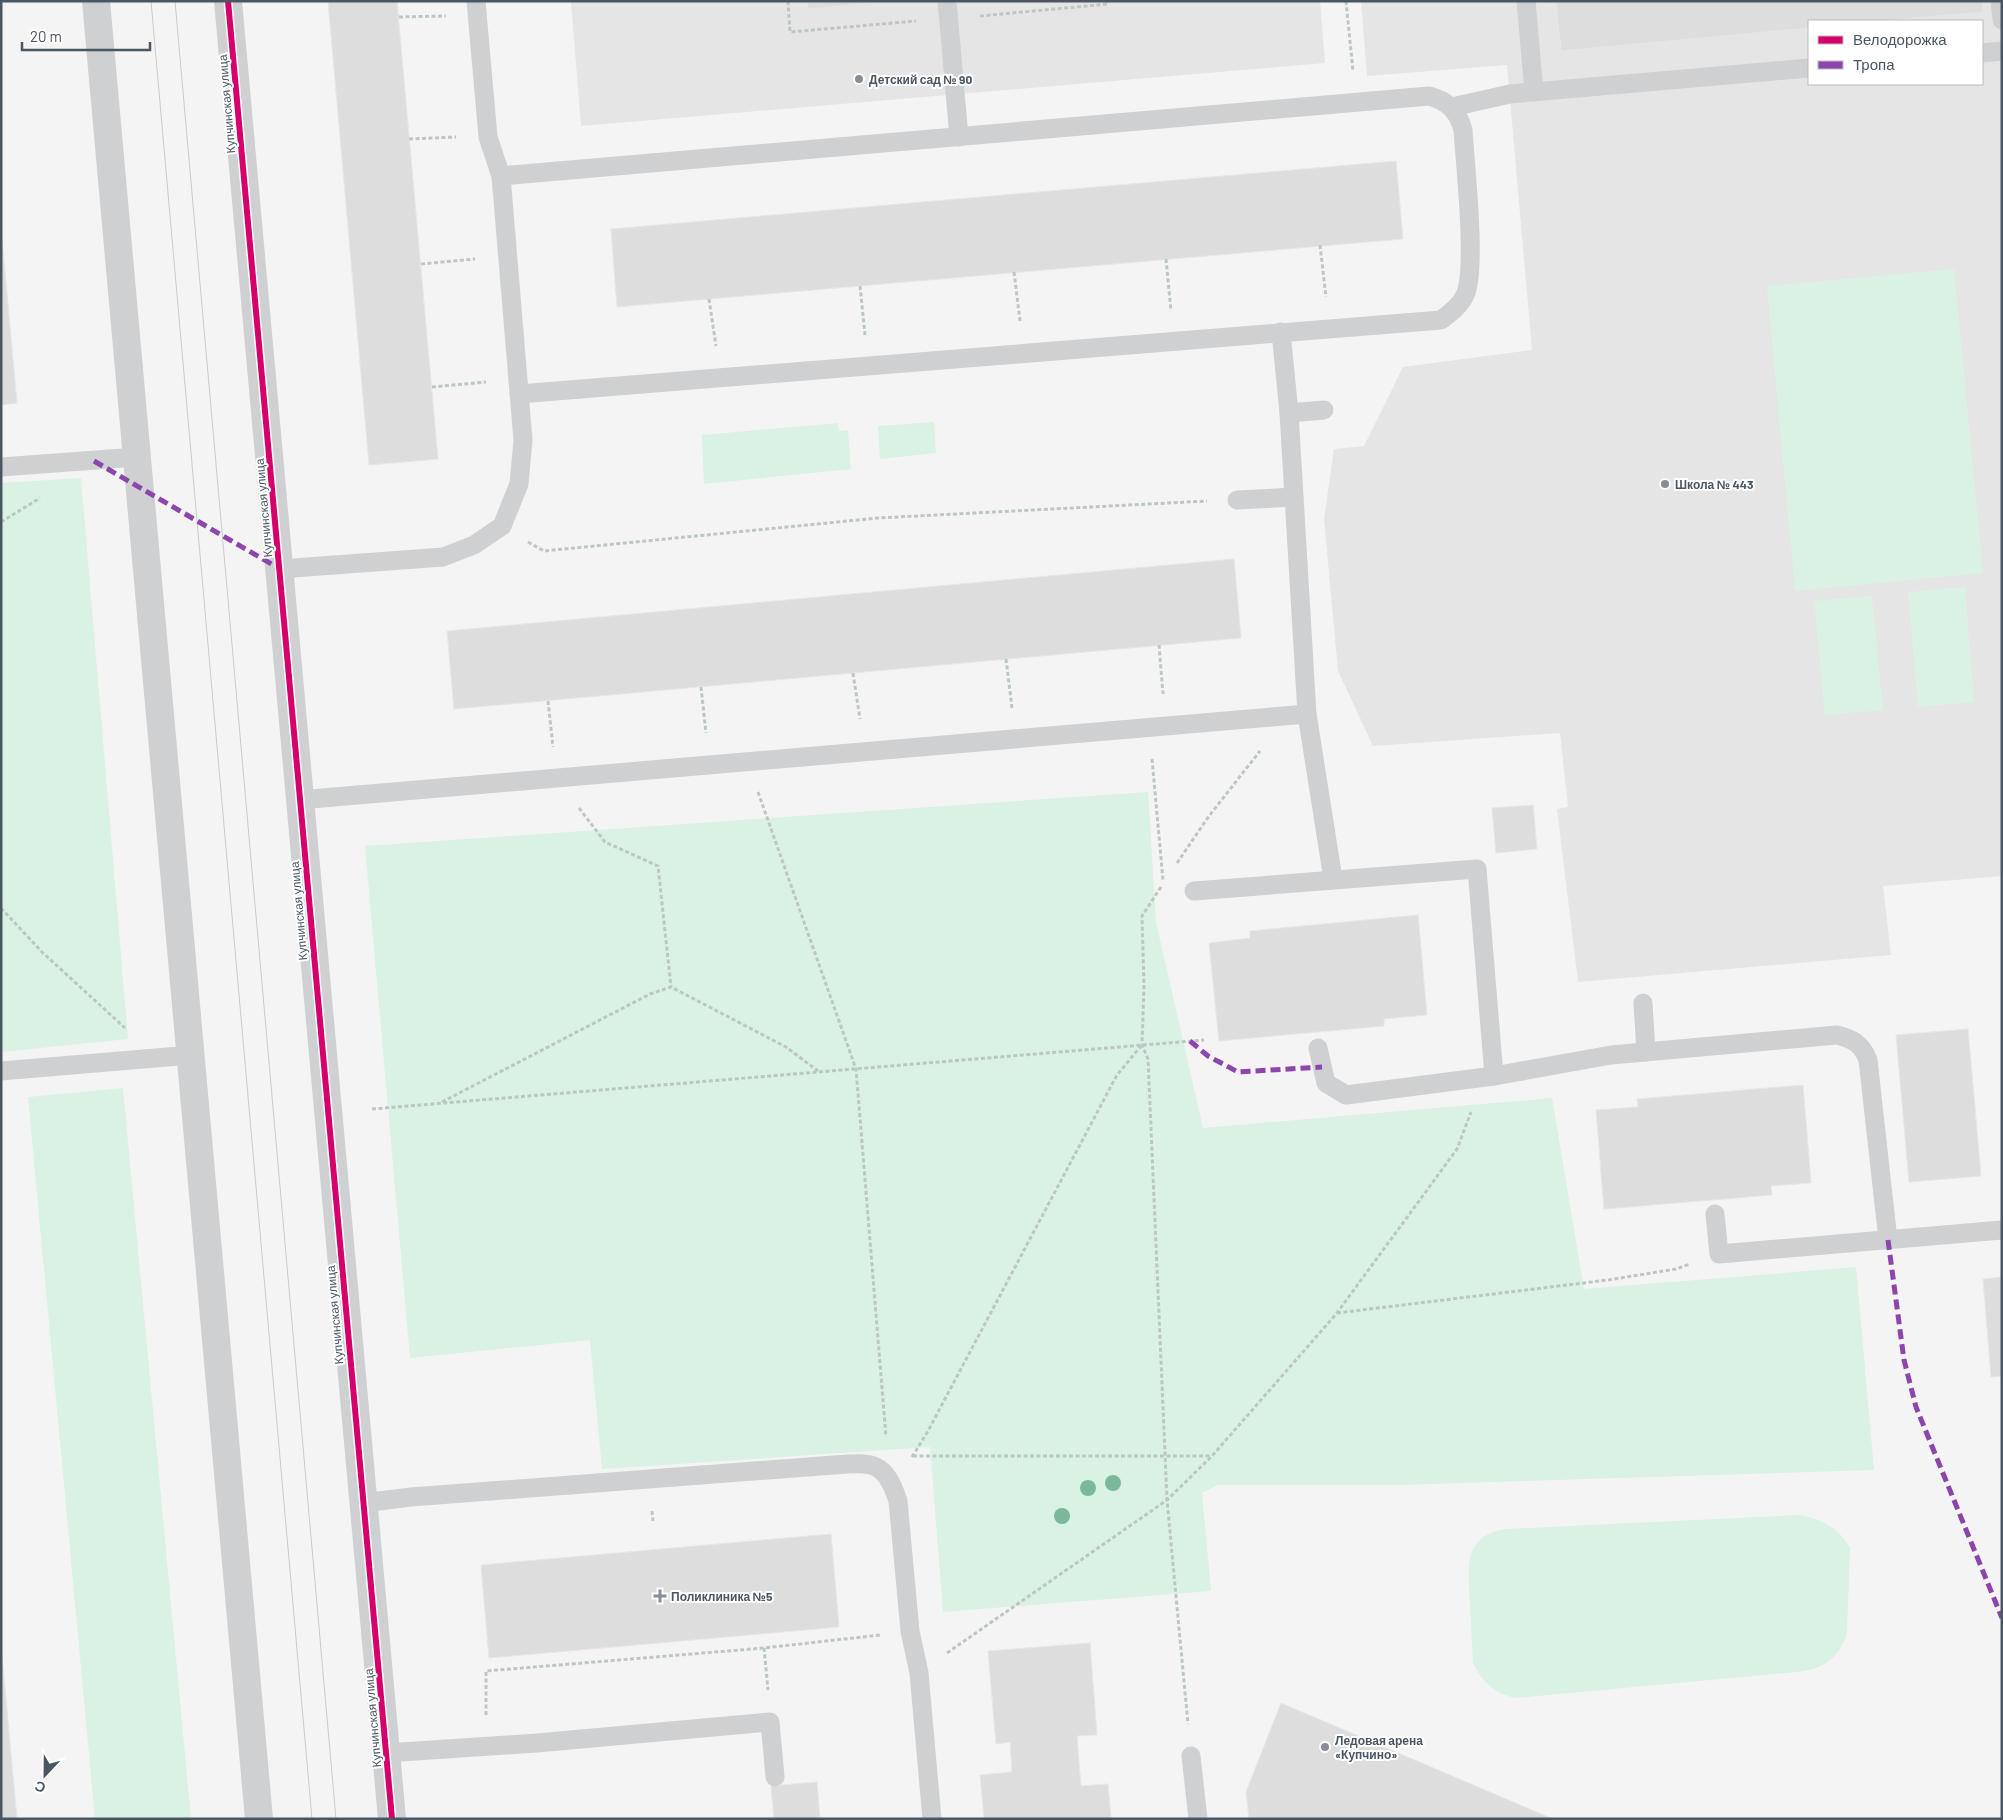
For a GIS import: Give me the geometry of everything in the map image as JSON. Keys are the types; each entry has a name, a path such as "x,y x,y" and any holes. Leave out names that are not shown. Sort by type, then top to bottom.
{"street":[{"path":"96,1 259,1819"},
{"name":"Купчинская улица","path":"228,1 392,1819"}],"lane":[{"path":"947,1 959,137"},
{"path":"1526,1 1534,92"},
{"path":"2000,1 2002,20"},
{"path":"280,568 443,557 474,545 502,526 519,484 523,440 501,176 488,137 477,8"},
{"path":"1983,52 2002,51"},
{"path":"1452,107 1510,94 1808,68"},
{"path":"501,176 1429,96 1442,100 1452,107 1459,116 1463,130 1470,266 1466,294 1455,310 1441,320 721,378 518,387"},
{"path":"1281,332 1289,413 1308,714 1333,879"},
{"path":"1289,413 1324,410"},
{"path":"1,467 137,457"},
{"path":"1237,500 1294,498"},
{"path":"299,800 1308,714"},
{"path":"1194,891 1333,879 1477,870 1494,1076"},
{"path":"1643,1003 1646,1052"},
{"path":"1318,1048 1326,1083 1346,1095 1494,1076 1611,1055 1837,1035 1851,1039 1863,1047 1868,1060 1888,1240"},
{"path":"1,1071 191,1055"},
{"path":"1715,1214 1719,1254 2002,1230"},
{"path":"362,1503 411,1497 864,1463 880,1469 892,1482 898,1501 910,1631 919,1673 932,1819"},
{"path":"386,1753 770,1722 775,1778"},
{"path":"1191,1756 1198,1819"}],"path":[{"path":"1346,1 1356,102"},
{"path":"399,17 477,8"},
{"path":"410,139 488,137"},
{"path":"1320,245 1330,329"},
{"path":"421,264 507,256"},
{"path":"1166,259 1174,341"},
{"path":"1014,272 1024,353"},
{"path":"860,286 869,366"},
{"path":"709,299 721,378"},
{"path":"432,387 518,387"},
{"path":"1,522 43,496"},
{"path":"502,526 544,551 878,518 1237,500"},
{"path":"1159,645 1167,726"},
{"path":"1006,659 1016,739"},
{"path":"853,673 866,752"},
{"path":"701,687 709,765"},
{"path":"548,701 556,778"},
{"path":"1154,785 1163,884"},
{"path":"757,789 856,1068 886,1444"},
{"path":"573,800 606,842 658,866 670,987"},
{"path":"1,908 42,952 125,1028"},
{"path":"439,1103 650,994 670,987 786,1047 819,1072"},
{"path":"372,1108 1204,1040"},
{"path":"908,1462 933,1423 1117,1075 1142,1045"},
{"path":"1142,1045 1148,1059 1167,1500 1191,1756"},
{"path":"919,1673 1167,1500 1212,1456 1337,1313 1457,1149 1477,1098 1494,1076"},
{"path":"1337,1313 1608,1280 1676,1269 1719,1254"},
{"path":"913,1456 1212,1456"},
{"path":"486,1746 486,1671 764,1648 910,1631"},
{"path":"764,1648 770,1722"}],"shaded area":[{"name":"Детский сад № 90","path":"571,1 1320,1 1325,63 581,126"},
{"name":"Школа № 443","path":"1361,1 2002,1 2002,876 1883,886 1891,955 1578,982 1557,809 1568,807 1560,733 1373,746 1338,671 1324,519 1334,449 1364,446 1403,367 1532,350 1507,65 1367,76"}],"green space":[{"path":"1954,269 1983,573 1795,591 1767,286"},
{"path":"934,422 936,453 880,459 878,426"},
{"path":"838,423 839,431 848,430 851,469 704,484 702,435"},
{"path":"81,478 128,1039 1,1052 1,483"},
{"path":"1965,587 1974,702 1918,707 1908,592"},
{"path":"1872,596 1883,710 1825,715 1814,601"},
{"path":"1148,792 1156,922 1203,1128 1552,1098 1584,1289 1856,1267 1874,1470 1401,1485 1218,1485 1202,1493 1211,1591 943,1612 930,1447 602,1469 590,1340 410,1358 365,846"},
{"path":"123,1088 191,1819 95,1819 28,1097"},
{"path":"1799,1515 1829,1525 1835,1529 1850,1548 1847,1632 1840,1649 1830,1661 1823,1665 1797,1672 1515,1698 1501,1693 1490,1686 1480,1676 1473,1663 1469,1567 1475,1546 1482,1538 1492,1533 1506,1529"}],"building":[{"path":"328,1 397,1 438,459 369,465"},
{"path":"807,1 890,1 808,9"},
{"path":"1556,1 1982,1 1983,12 1891,20 1808,20 1808,28 1561,51"},
{"path":"1396,161 1403,239 617,307 611,229"},
{"path":"1,228 17,403 1,405"},
{"path":"1234,559 1241,638 454,709 447,631"},
{"path":"1533,805 1537,849 1496,853 1492,808"},
{"path":"1418,915 1427,1015 1384,1019 1384,1026 1219,1041 1209,943 1250,938 1250,931"},
{"path":"1968,1029 1981,1176 1909,1182 1896,1035"},
{"path":"1803,1085 1811,1183 1771,1186 1772,1195 1604,1209 1596,1110 1638,1107 1637,1099"},
{"path":"2002,1277 2002,1376 1991,1377 1983,1279"},
{"name":"Поликлиника №5","path":"831,1534 839,1627 489,1658 481,1565"},
{"path":"1090,1643 1097,1735 1077,1736 1081,1786 1108,1784 1111,1819 984,1819 980,1775 1012,1772 1010,1742 996,1744 988,1651"},
{"path":"1,1645 17,1819 1,1819"},
{"name":"Ледовая арена «Купчино»","path":"1281,1703 1553,1819 1249,1819 1246,1792"},
{"path":"817,1782 820,1819 774,1819 771,1786"}],"tram line":[{"path":"151,1 312,1819"},
{"path":"175,1 336,1819"}],"marked path":[{"path":"94,461 280,569"},
{"path":"1190,1041 1208,1056 1238,1072 1322,1067"},
{"path":"1888,1240 1904,1360 1916,1407 2002,1618"}],"cycle path":[{"path":"228,1 392,1819"}],"place":[{"name":"Детский сад № 90","path":"859,79"},
{"name":"Школа № 443","path":"1665,484"},
{"name":"Поликлиника №5","path":"660,1596"},
{"name":"Ледовая арена «Купчино»","path":"1325,1747"}]}
